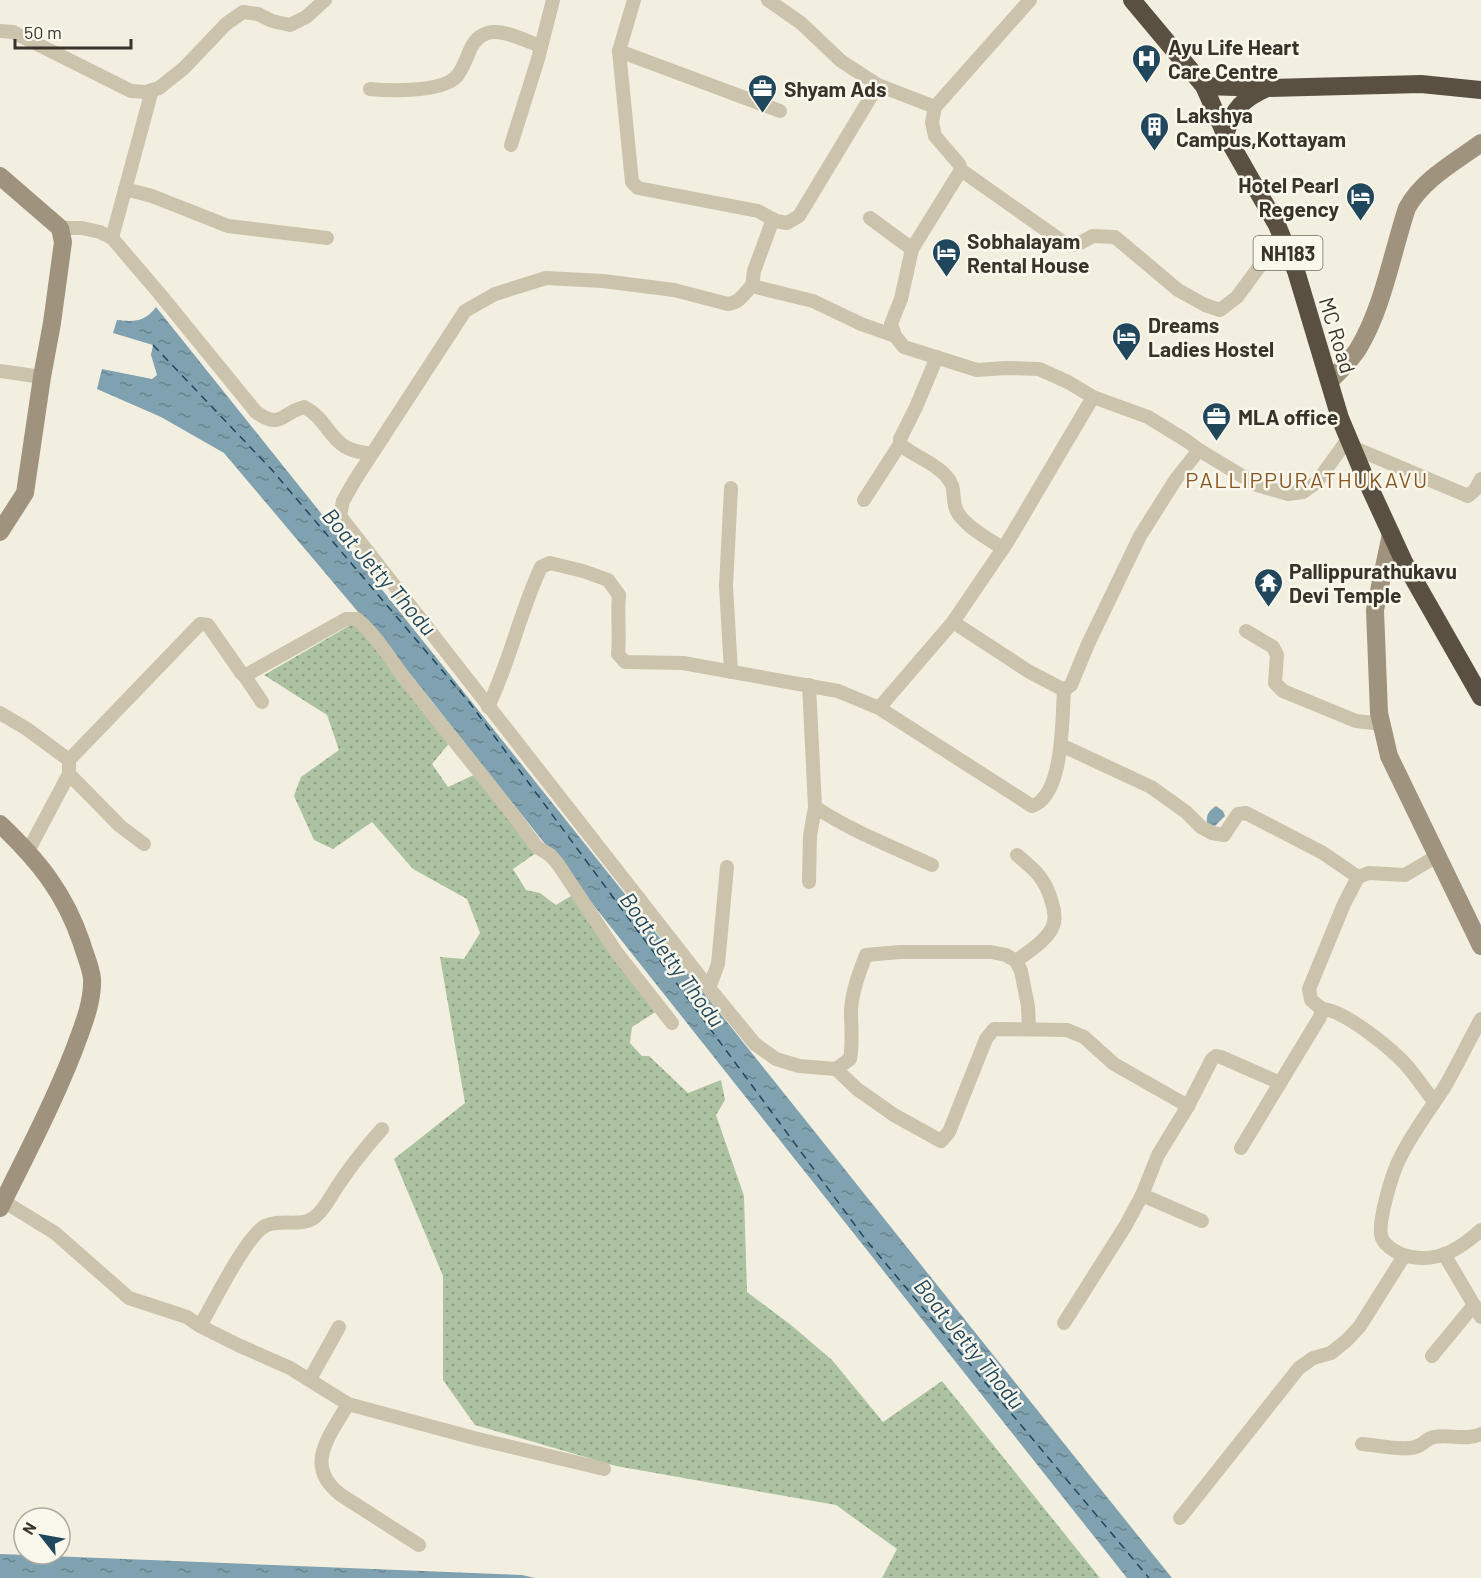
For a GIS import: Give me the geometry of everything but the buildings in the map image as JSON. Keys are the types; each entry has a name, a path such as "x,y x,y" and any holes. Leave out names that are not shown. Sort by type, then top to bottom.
{"highway":[{"name":"MC Road","path":"1132,0 1204,86 1225,134 1262,196 1296,271 1332,393 1350,443 1404,562 1481,697"},
{"path":"1204,86 1267,88 1421,84 1481,90"},
{"path":"1225,134 1232,113 1249,96 1267,88"}],"main road":[{"path":"1330,381 1348,363 1364,337 1373,317 1402,223 1414,196 1423,185 1481,143"},
{"path":"0,176 60,228 63,242 25,493 0,532"},
{"path":"1391,534 1375,610 1379,713 1389,756 1481,946"},
{"path":"0,824 28,851 64,900 90,968 92,989 81,1030 61,1085 2,1204"}],"street":[{"path":"0,31 13,32 130,91 146,92 159,88 184,68 226,24 243,12 258,14 272,21 290,25 306,17 325,0"},
{"path":"511,145 553,0"},
{"path":"634,0 619,51 632,182 638,188 758,211 787,223 799,216 878,85"},
{"path":"768,0 801,23 842,61 878,85 936,107"},
{"path":"1030,0 936,107 932,122 935,136 959,164 961,170 1063,242 1076,245 1093,236 1115,237 1178,290 1205,305 1220,310 1237,297 1282,236"},
{"path":"370,89 399,92 446,84 456,77 474,41 487,31 498,31 541,46"},
{"path":"619,51 780,111"},
{"path":"112,238 152,90"},
{"path":"961,170 912,249 901,299 891,324 895,336 904,347 977,370 1039,369 1068,382 1094,398 1148,417 1257,485 1288,494 1303,492 1317,482 1350,443 1468,496 1475,490 1481,479"},
{"path":"125,189 152,196 228,226 327,238"},
{"path":"870,218 912,249"},
{"path":"773,219 754,271 752,286 742,299 728,304 674,290 603,281 546,278 495,294 465,311 370,454 343,501 340,516 709,988 755,1044 776,1059 799,1066 836,1069 857,1089 894,1115 940,1141 949,1132 986,1039 994,1029 1067,1030 1084,1037 1114,1064 1188,1106"},
{"path":"60,228 82,228 100,232 112,238 256,412 276,422 304,407 316,413 339,442 352,451 370,454"},
{"path":"752,286 813,301 861,324 895,336"},
{"path":"864,500 900,444 900,439 937,357"},
{"path":"0,371 42,377"},
{"path":"879,708 953,622 1003,549 1094,398"},
{"path":"900,444 906,450 931,463 946,476 955,489 955,508 973,529 1003,549"},
{"path":"1064,690 1071,685 1094,631 1140,536 1176,479 1199,450"},
{"path":"730,672 726,586 731,488"},
{"path":"488,706 499,684 530,590 541,567 549,563 608,580 619,595 618,654 626,662 683,663 838,691 879,708 1032,806 1045,798 1055,775 1061,745 1064,690"},
{"path":"244,675 346,619 357,619 367,627 537,847 550,855 558,864 617,952 672,1023"},
{"path":"953,622 1028,671 1064,690"},
{"path":"28,851 69,767 200,624 208,625 262,702"},
{"path":"1246,631 1273,647 1277,655 1275,683 1283,692 1356,721 1382,724"},
{"path":"808,686 815,807 810,836 809,882"},
{"path":"0,713 27,729 69,767 130,835 144,844"},
{"path":"1061,745 1151,787 1186,812 1201,827 1212,833 1224,835 1238,814 1246,813 1323,854 1358,877"},
{"path":"815,807 830,817 932,865"},
{"path":"1016,961 1038,945 1052,929 1055,913 1048,887 1017,855"},
{"path":"1434,1101 1406,1065 1350,1019 1322,1009 1311,1000 1309,989 1344,904 1358,877 1369,873 1405,875 1437,856"},
{"path":"709,988 718,964 727,867"},
{"path":"836,1069 850,1059 851,1008 857,980 866,955 900,952 991,952 1006,956 1016,961 1024,983 1029,1029"},
{"path":"1241,1148 1314,1029 1322,1009"},
{"path":"1481,1019 1444,1088 1399,1159 1381,1224 1382,1238 1390,1247 1404,1256 1415,1258 1438,1257 1463,1246 1481,1230"},
{"path":"1064,1323 1106,1259 1142,1195 1158,1155 1188,1106 1212,1059 1216,1056 1280,1083"},
{"path":"200,1326 247,1244 258,1230 274,1223 304,1222 313,1219 382,1129"},
{"path":"1142,1195 1202,1221"},
{"path":"2,1204 55,1233 129,1298 187,1317 200,1326 310,1379 348,1404 474,1438 604,1468"},
{"path":"1432,1356 1477,1311 1444,1254"},
{"path":"1180,1518 1299,1368 1313,1358 1331,1353 1360,1326 1404,1256"},
{"path":"310,1379 339,1327"},
{"path":"348,1404 327,1441 321,1465 323,1476 341,1495 419,1545"},
{"path":"1362,1444 1410,1448 1419,1446 1434,1437 1471,1437 1481,1434"}],"green space":[{"path":"354,623 451,741 432,764 448,787 476,774 536,853 513,869 526,890 540,893 556,905 571,896 657,1011 632,1027 630,1043 642,1056 649,1056 688,1093 721,1080 725,1100 716,1115 744,1196 747,1292 832,1360 883,1422 942,1381 1100,1578 882,1578 897,1549 836,1505 616,1466 475,1425 443,1380 443,1276 394,1159 465,1103 440,957 464,959 480,933 467,899 413,869 372,822 333,849 314,840 294,796 301,777 339,750 327,715 264,675"}],"water":[{"name":"Boat Jetty Thodu","path":"156,307 1172,1578 1127,1578 407,670 224,453 161,417 97,389 102,369 152,379 157,375 151,355 153,345 113,333 117,320 139,320 148,316"},
{"path":"1216,806 1223,811 1225,816 1215,826 1207,823 1207,820 1208,813"},
{"path":"0,1554 12,1554 12,1566 72,1566 72,1557 522,1575 535,1578 0,1578"}],"ferry route":[{"path":"153,345 272,470 469,702 866,1240 1149,1578"}],"place":[{"name":"Ayu Life Heart Care Centre","path":"1147,84"},
{"name":"Shyam Ads","path":"763,114"},
{"name":"Lakshya Campus,Kottayam","path":"1155,152"},
{"name":"Hotel Pearl Regency","path":"1360,222"},
{"name":"Sobhalayam Rental House","path":"946,278"},
{"name":"Dreams Ladies Hostel","path":"1127,362"},
{"name":"MLA office","path":"1217,442"},
{"name":"Pallippurathukavu Devi Temple","path":"1268,608"}],"district":[{"name":"PALLIPPURATHUKAVU","path":"1307,479"}]}
